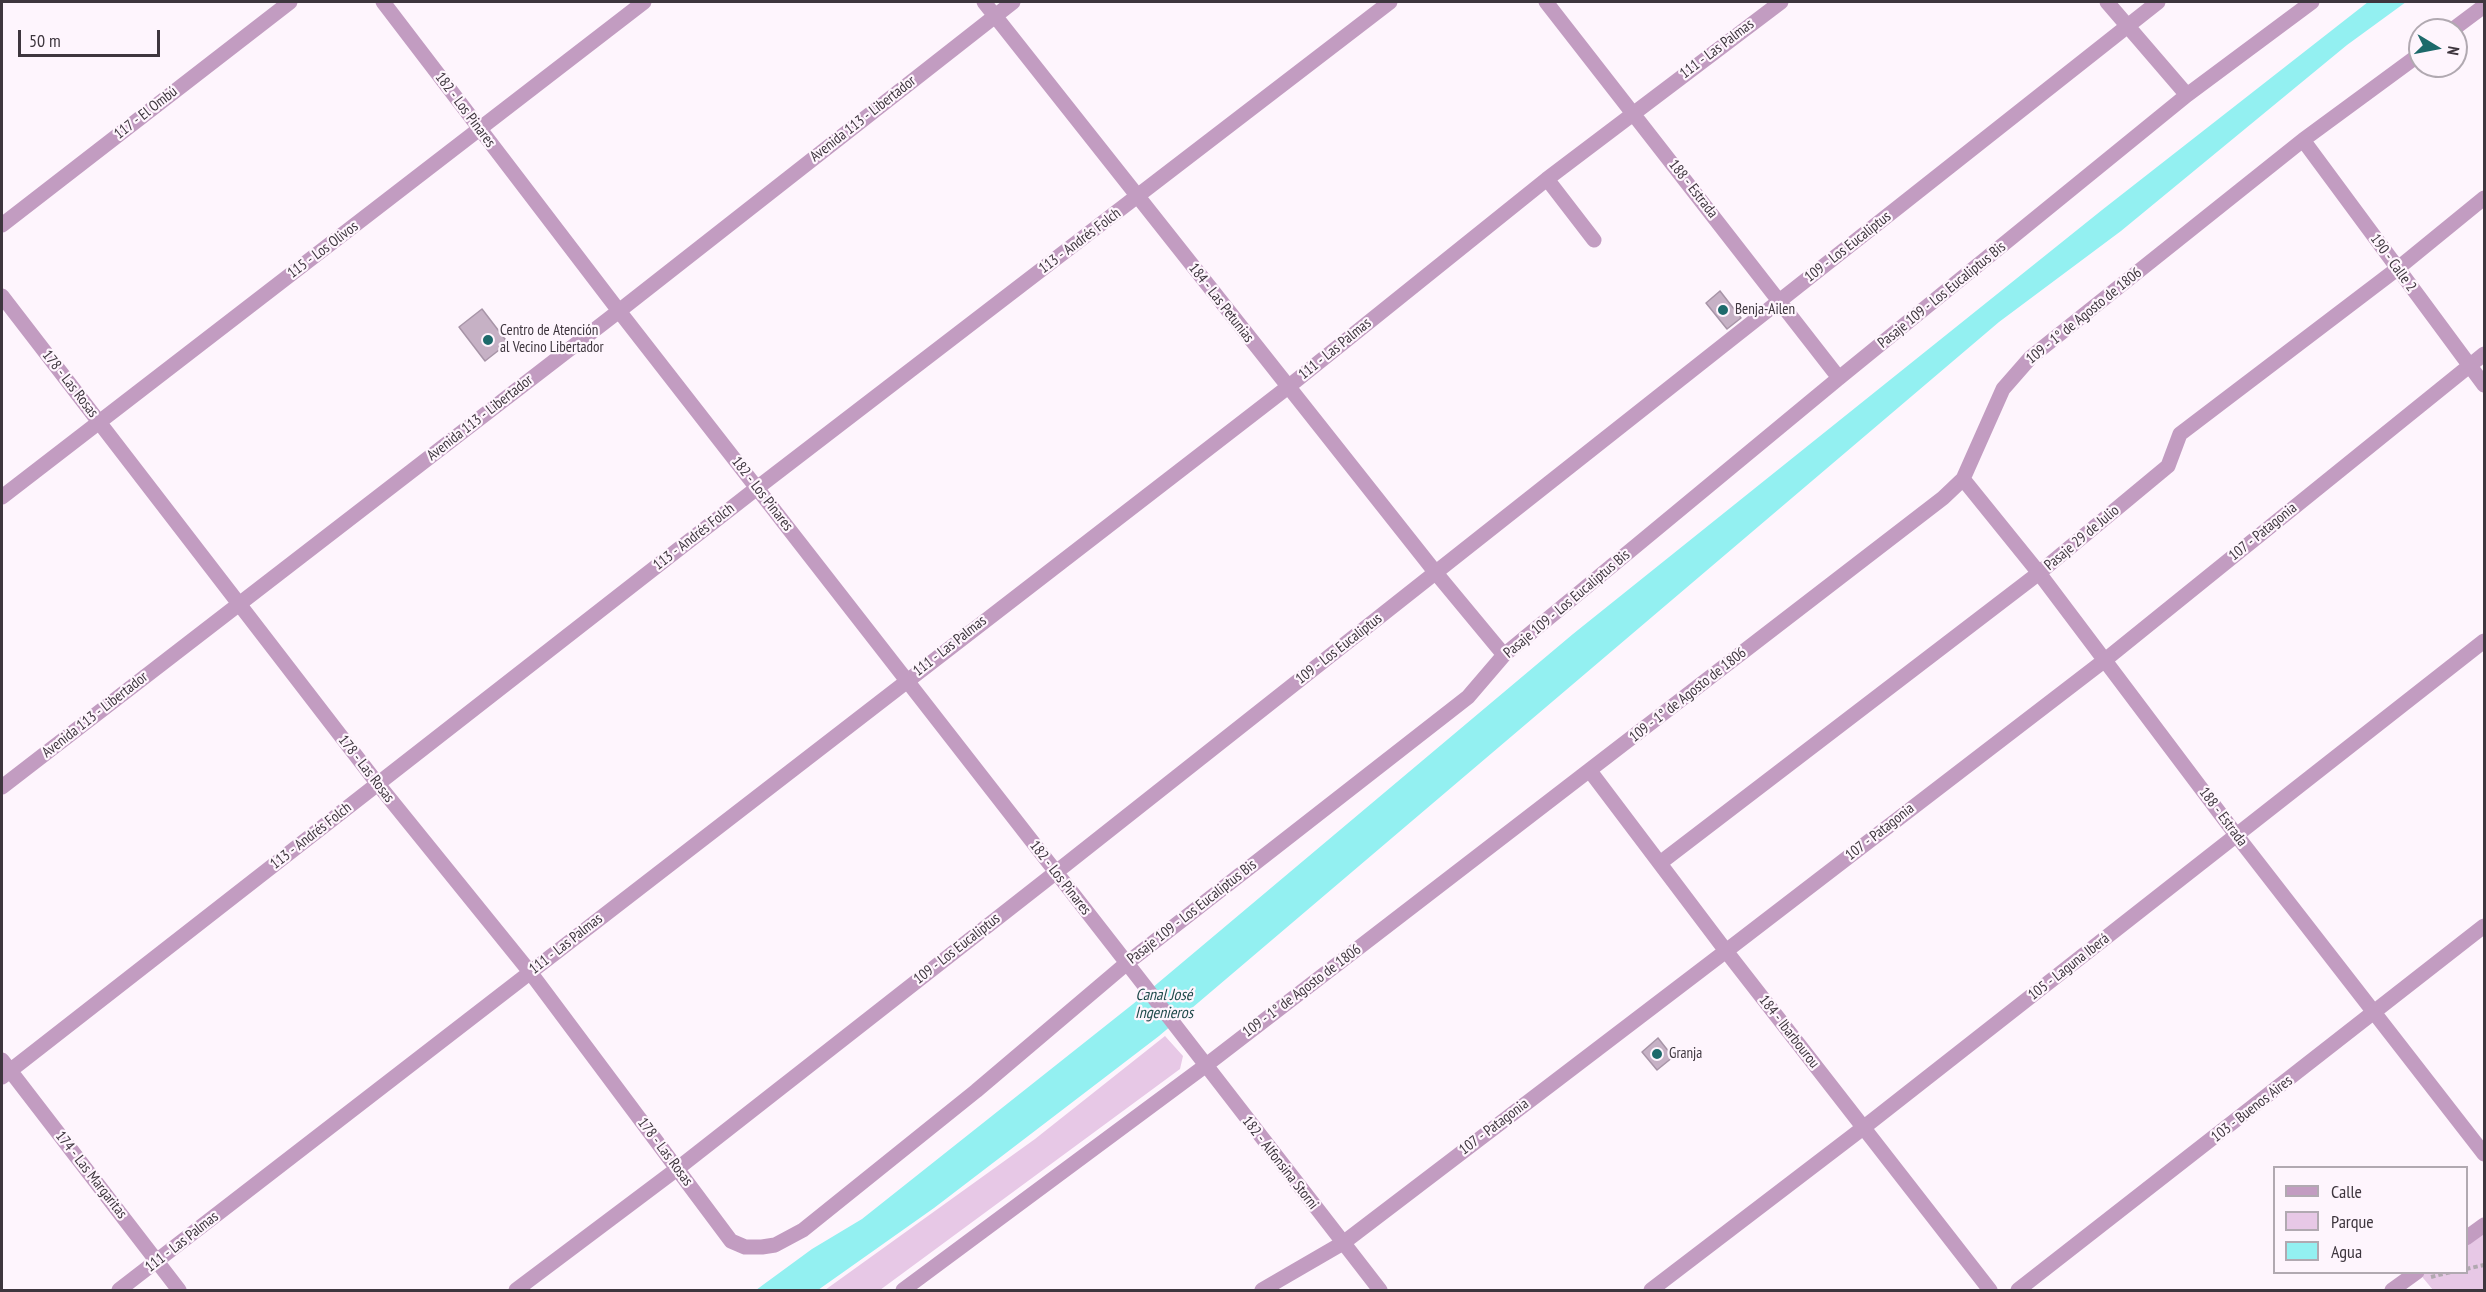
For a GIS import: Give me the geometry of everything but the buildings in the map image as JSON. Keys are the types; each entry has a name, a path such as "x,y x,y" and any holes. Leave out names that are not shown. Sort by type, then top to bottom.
{"street":[{"name":"117 - El Ombú","path":"2,225 290,2"},
{"name":"182 - Los Pinares","path":"383,2 619,311 1183,1035"},
{"name":"115 - Los Olivos","path":"2,497 644,2"},
{"name":"184 - Las Petunias","path":"984,2 1436,573 1504,655"},
{"name":"Avenida 113 - Libertador","path":"2,787 619,311 1013,2"},
{"name":"113 - Andrés Folch","path":"4,1069 1390,2"},
{"name":"188 - Estrada","path":"1546,2 1839,378"},
{"name":"111 - Las Palmas","path":"119,1290 1288,387 1547,179 1781,2"},
{"path":"2107,2 2187,95"},
{"name":"109 - Los Eucaliptus","path":"516,1290 677,1169 1055,873 2158,2"},
{"name":"Pasaje 109 - Los Eucaliptus Bis","path":"731,1241 745,1247 762,1247 775,1245 803,1230 976,1091 1127,963 1468,697 1504,655 1839,378 2187,95 2310,2"},
{"path":"2468,18 2484,6"},
{"name":"109 - 1° de Agosto de 1806","path":"903,1290 1205,1066 1943,498 1963,479 2003,389 2031,357 2303,140 2408,63"},
{"name":"190 - Calle 2","path":"2303,140 2484,385"},
{"path":"1547,179 1593,240"},
{"name":"Pasaje 29 de Julio","path":"1660,863 2039,573 2168,466 2180,434 2397,268 2484,198"},
{"name":"178 - Las Rosas","path":"2,296 377,783 530,972 731,1241"},
{"name":"107 - Patagonia","path":"1262,1290 1342,1243 1726,951 2105,660 2484,354"},
{"name":"188 - Estrada","path":"1963,479 2039,573 2237,836 2484,1154"},
{"name":"105 - Laguna Iberá","path":"1651,1290 1863,1128 2484,641"},
{"name":"184 - Ibarbourou","path":"1590,771 1726,951 1990,1290"},
{"name":"103 - Buenos Aires","path":"2018,1290 2484,926"},
{"name":"182 - Alfonsina Storni","path":"1183,1035 1380,1290"},
{"name":"174 - Las Margaritas","path":"4,1069 179,1290"},
{"path":"2468,1237 2484,1225"},
{"path":"2392,1290 2414,1274"}],"path":[{"path":"2468,1268 2484,1264"}],"green space":[{"path":"1165,1036 1183,1056 1180,1069 880,1290 825,1290 1035,1139"},
{"path":"2484,1224 2484,1290 2433,1290 2420,1274 2468,1274 2468,1236"}],"water":[{"name":"Canal José Ingenieros","path":"2368,2 2406,2 2347,45 2121,231 1999,322 1159,1036 934,1208 818,1290 756,1290 812,1249 862,1219 1133,1004 1573,634 2102,210"}],"place":[{"name":"Benja-Ailen","path":"1723,310"},
{"name":"Centro de Atención al Vecino Libertador","path":"488,340"},
{"name":"Granja","path":"1657,1054"}]}
